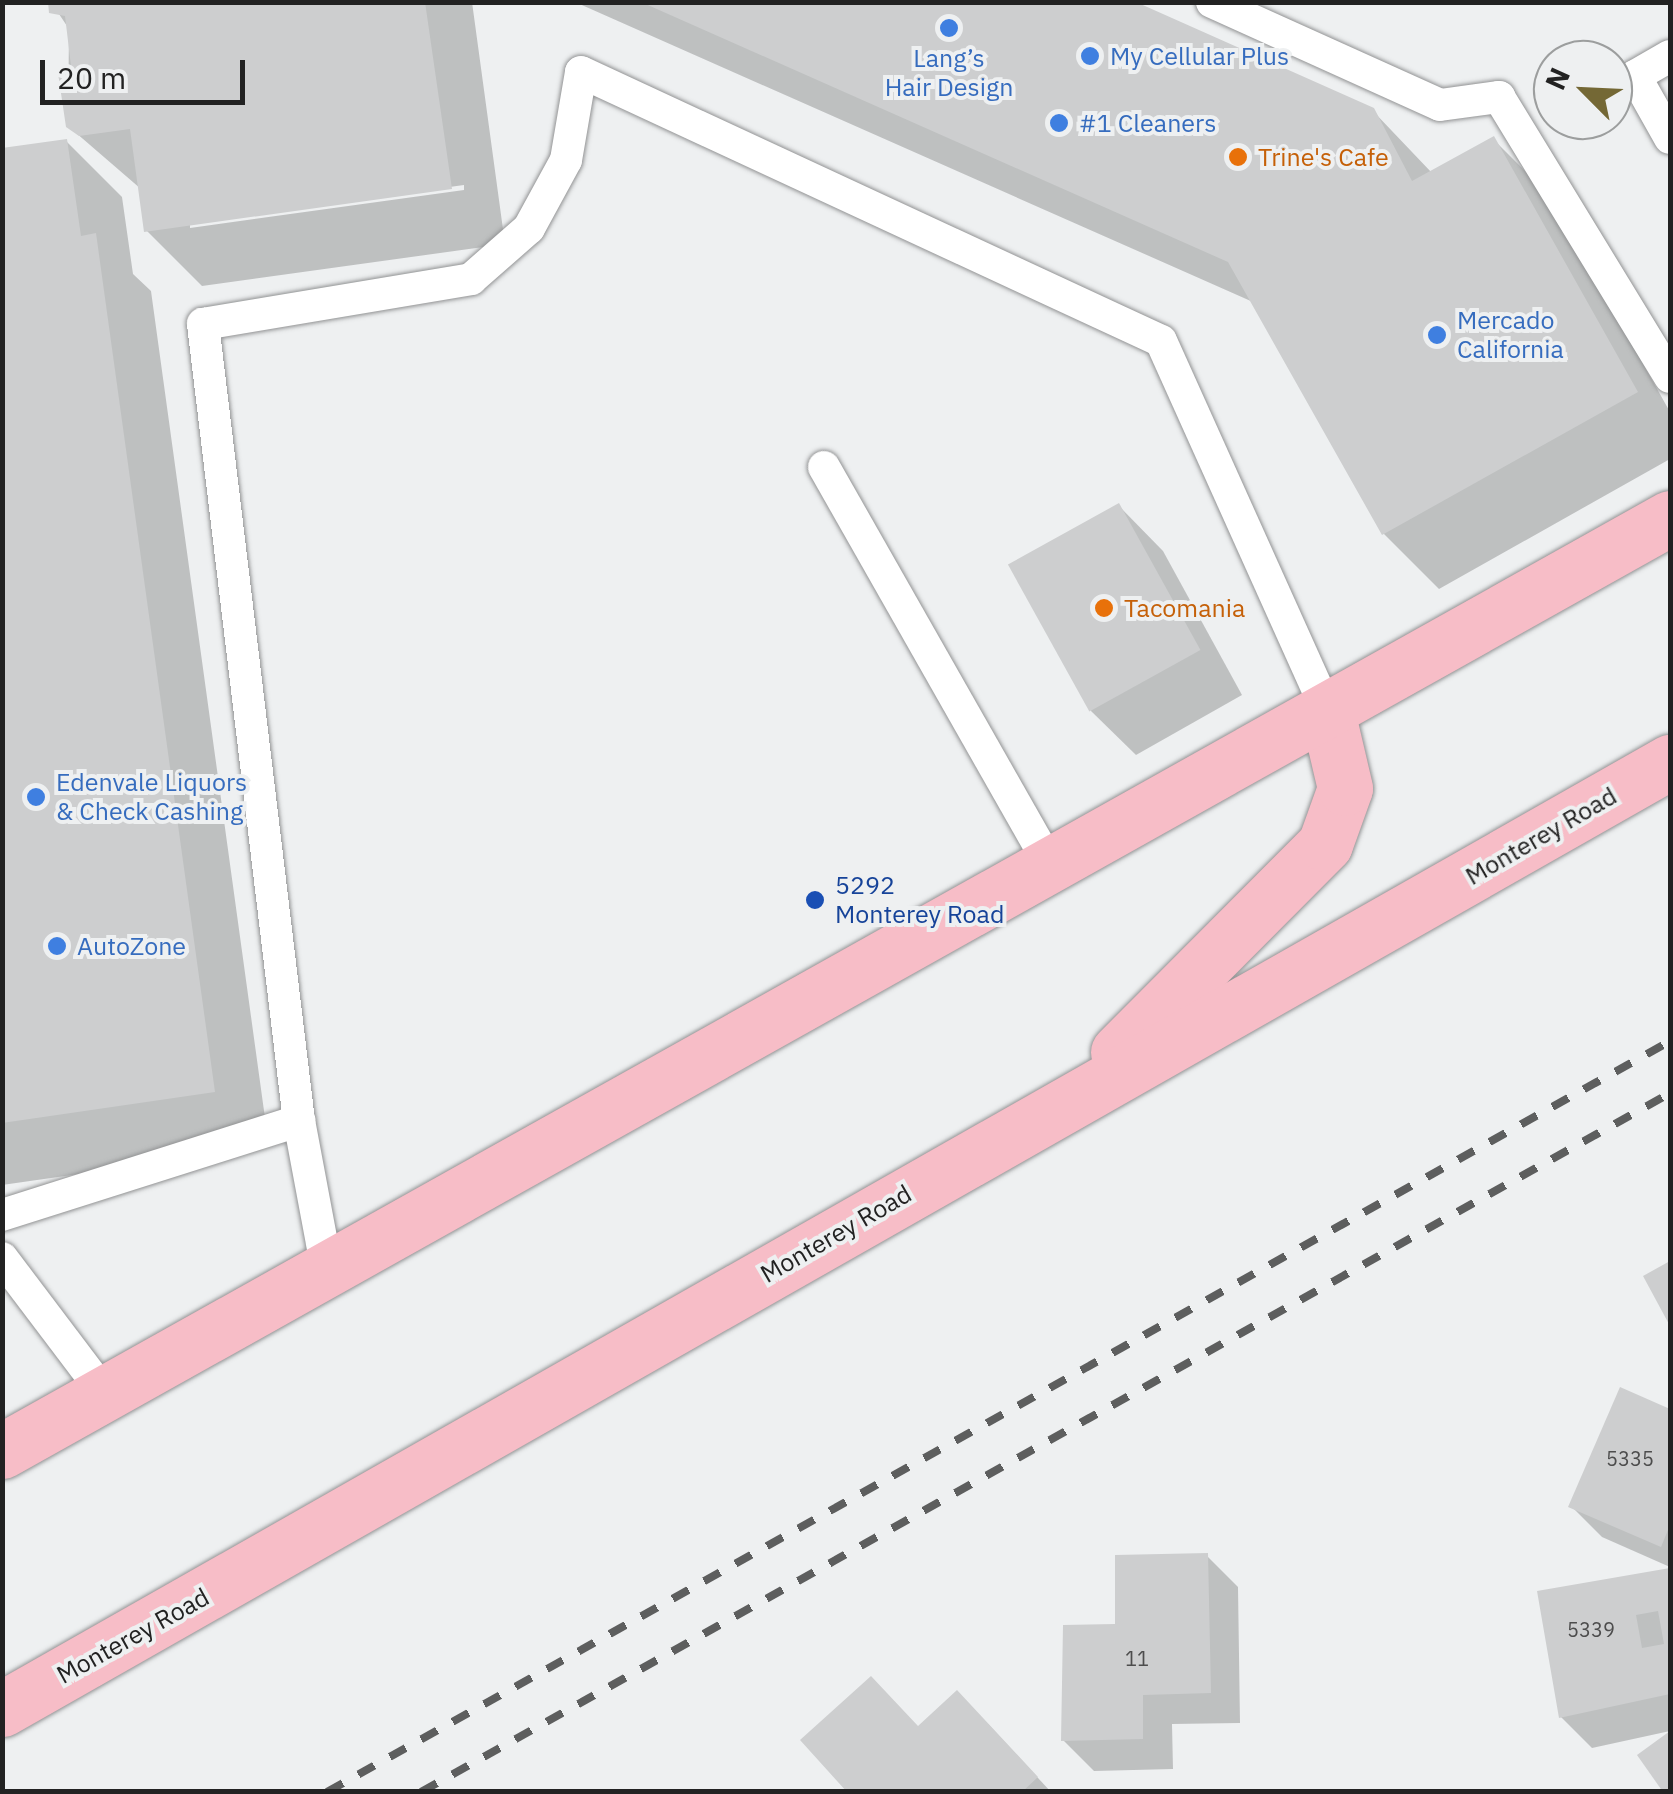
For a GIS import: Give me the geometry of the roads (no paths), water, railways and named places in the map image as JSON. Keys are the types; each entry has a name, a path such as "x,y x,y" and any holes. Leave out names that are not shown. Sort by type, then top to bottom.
{"main road":[{"path":"2,1452 1670,518"},
{"path":"1069,1100 1325,844 1345,788 1327,711"},
{"name":"Monterey Road","path":"2,1708 1670,762"}],"lane":[{"path":"1212,2 1440,106 1499,97 1670,377"},
{"path":"1670,56 1635,76 1670,138"},
{"path":"327,1270 298,1121 203,324 472,279 529,228 566,160 581,72 1162,341 1327,711"},
{"path":"824,467 1050,865"},
{"path":"2,1215 298,1121"},
{"path":"2,1258 105,1394"}],"railway":[{"path":"327,1792 1670,1041"},
{"path":"421,1792 1670,1093"}],"place":[{"name":"Lang’s Hair Design","path":"949,28"},
{"name":"My Cellular Plus","path":"1090,56"},
{"name":"#1 Cleaners","path":"1059,123"},
{"name":"Trine's Cafe","path":"1238,157"},
{"name":"Mercado California","path":"1437,335"},
{"name":"Tacomania","path":"1104,608"},
{"name":"Edenvale Liquors & Check Cashing","path":"36,797"},
{"name":"5292 Monterey Road","path":"815,900"},
{"name":"AutoZone","path":"57,946"}]}
